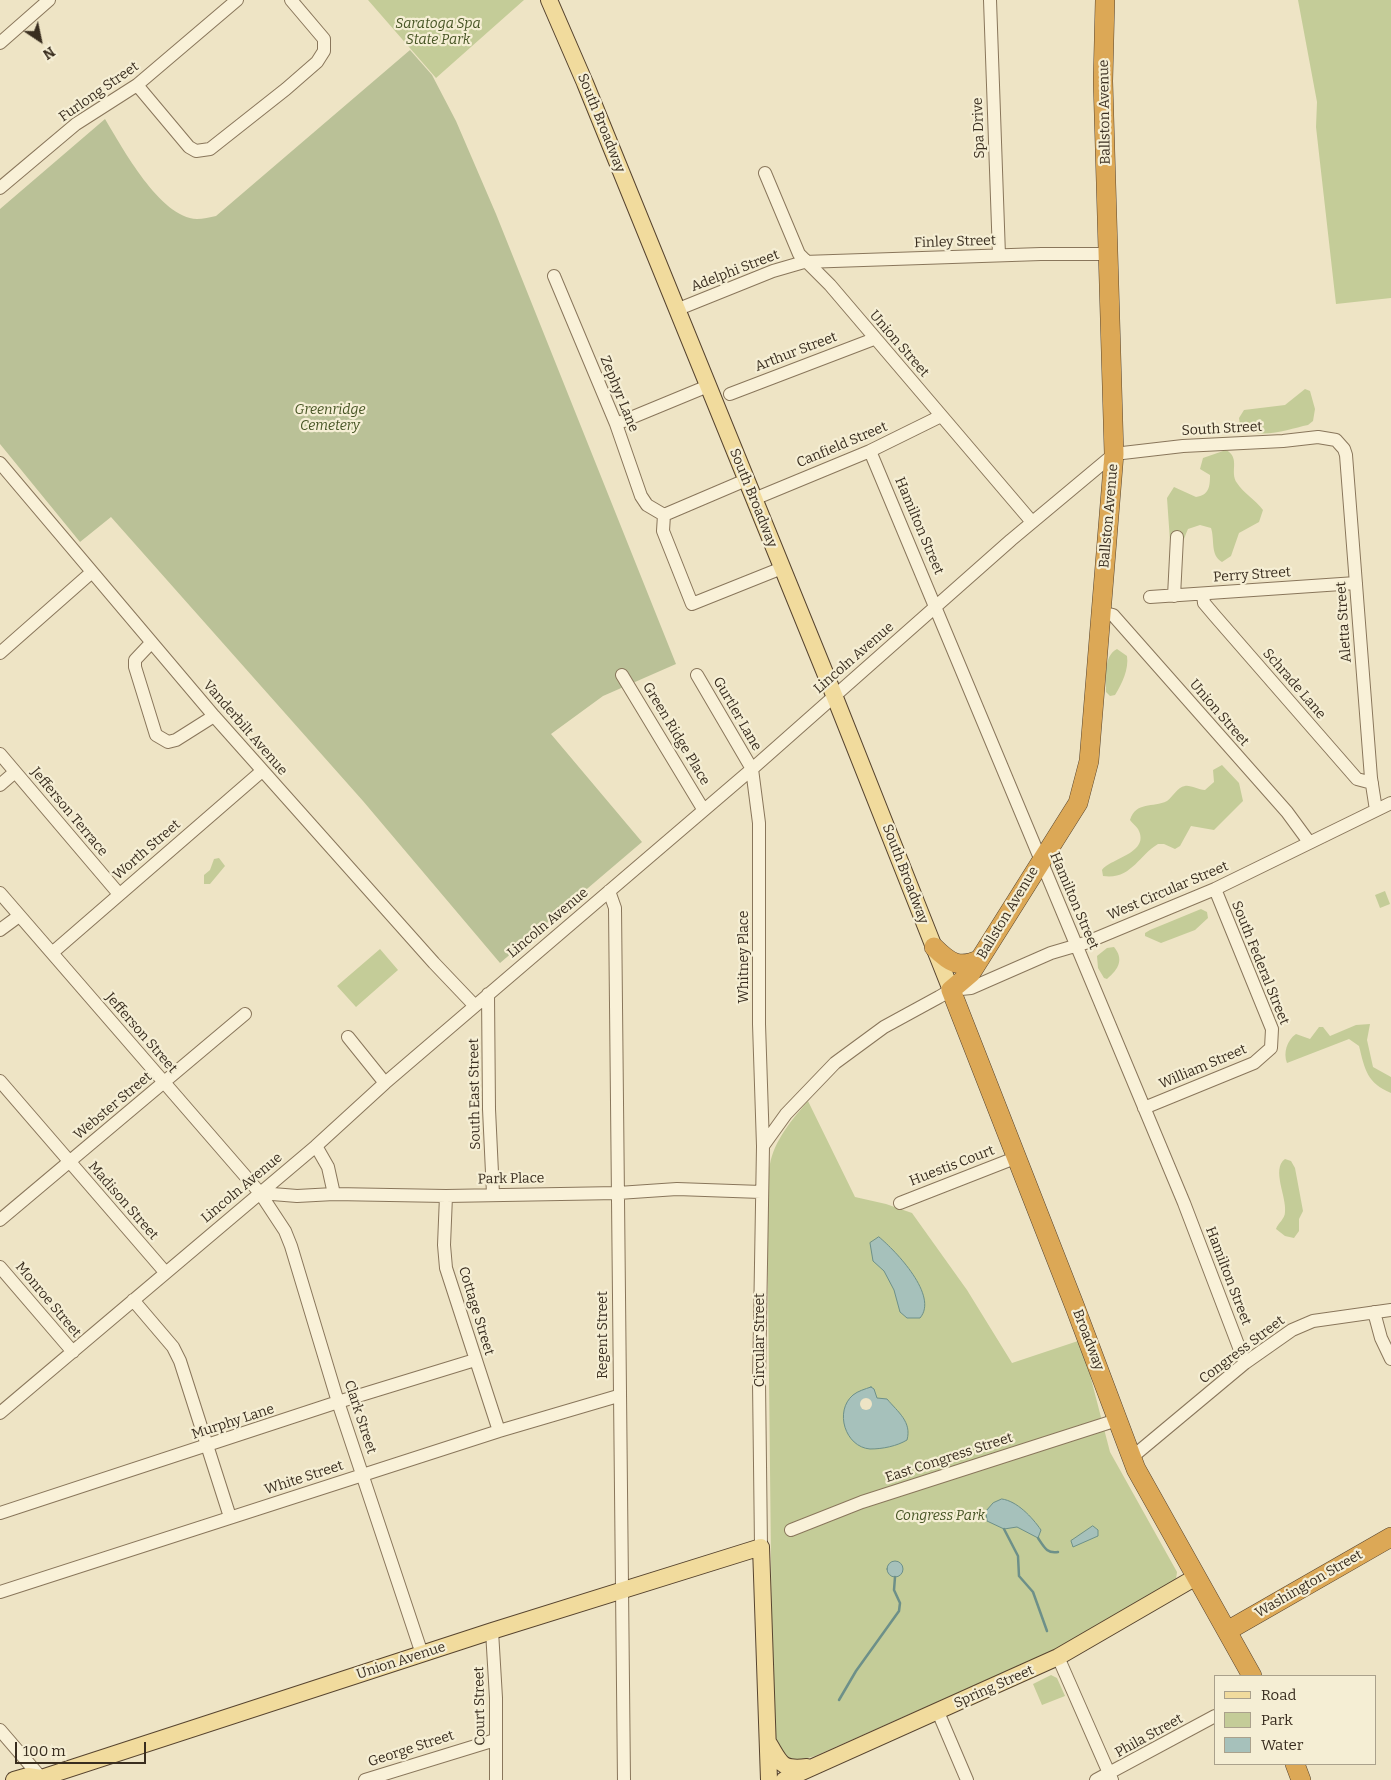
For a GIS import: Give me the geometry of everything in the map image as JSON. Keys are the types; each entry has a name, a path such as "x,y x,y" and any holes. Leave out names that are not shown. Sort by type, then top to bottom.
{"highway":[{"name":"Ballston Avenue","path":"951,990 972,972 1040,860 1078,803 1084,786 1089,751 1114,454 1103,81 1105,0"},
{"path":"934,947 955,964 968,964 980,959"},
{"name":"Broadway","path":"951,990 1015,1158 1076,1307 1131,1458 1251,1675"},
{"name":"Washington Street","path":"1227,1631 1391,1537"},
{"path":"1295,1765 1301,1780"}],"main road":[{"name":"South Broadway","path":"548,3 581,74 834,695 951,990"},
{"name":"Union Avenue","path":"14,1780 28,1776 41,1779 492,1631 761,1547"},
{"name":"Circular Street","path":"761,1547 769,1780"},
{"name":"Spring Street","path":"784,1780 1058,1657 1196,1577"},
{"path":"767,1740 780,1762 790,1769 815,1767"}],"street":[{"path":"0,43 49,0"},
{"name":"Furlong Street","path":"0,188 76,124 137,86 237,0"},
{"path":"137,86 189,147 196,151 210,149 286,89 317,62 324,51 326,45 324,39 291,0"},
{"name":"Spa Drive","path":"990,0 999,255"},
{"name":"Union Street","path":"765,173 804,262 830,285 874,339 1032,522"},
{"name":"Finley Street","path":"804,262 999,255 1107,254"},
{"name":"Adelphi Street","path":"676,310 773,272 804,262"},
{"name":"Zephyr Lane","path":"554,276 616,424 641,496 647,505 664,515"},
{"name":"Arthur Street","path":"730,394 874,339"},
{"path":"616,424 708,386"},
{"name":"Canfield Street","path":"754,499 870,451 941,416"},
{"name":"South Street","path":"1114,454 1183,446 1283,441 1318,437 1332,438"},
{"name":"Aletta Street","path":"1332,438 1341,444 1346,455 1372,783 1376,810"},
{"name":"Hamilton Street","path":"870,451 937,606 1075,945 1184,1203 1245,1363"},
{"name":"Lincoln Avenue","path":"0,1413 316,1146 385,1083 752,769 1032,522 1114,454"},
{"name":"Vanderbilt Avenue","path":"1,467 214,716 475,1006"},
{"path":"746,480 664,515 663,530 692,604 782,568"},
{"path":"1174,596 1177,537"},
{"path":"0,653 92,572"},
{"name":"Perry Street","path":"1150,597 1356,583"},
{"name":"Schrade Lane","path":"1203,594 1204,603 1357,779 1372,783"},
{"name":"Union Street","path":"1100,612 1113,615 1287,812 1309,842"},
{"path":"151,643 139,654 135,660 135,667 156,735 168,742 176,740 214,716"},
{"name":"Green Ridge Place","path":"622,675 703,809"},
{"name":"Gurtler Lane","path":"697,675 752,769"},
{"name":"Jefferson Terrace","path":"0,754 119,894"},
{"name":"Whitney Place","path":"752,769 759,823 759,1024 763,1146"},
{"name":"Worth Street","path":"52,953 262,770"},
{"name":"Jefferson Terrace","path":"0,785 15,772"},
{"name":"West Circular Street","path":"951,990 971,988 996,975 1214,889 1391,803"},
{"name":"South Federal Street","path":"1214,889 1272,1029 1271,1048"},
{"name":"Regent Street","path":"609,891 615,908 618,1396 624,1780"},
{"name":"Jefferson Street","path":"0,893 260,1193"},
{"path":"0,930 20,916"},
{"path":"763,1146 786,1114 835,1063 884,1027 951,990"},
{"name":"South East Street","path":"488,994 489,1109 493,1194"},
{"name":"Webster Street","path":"0,1220 246,1014"},
{"path":"348,1037 385,1083"},
{"name":"William Street","path":"1144,1108 1254,1063 1271,1048"},
{"name":"Madison Street","path":"0,1080 165,1272"},
{"path":"316,1146 328,1167 334,1194"},
{"name":"Circular Street","path":"761,1547 759,1382 763,1146"},
{"name":"Huestis Court","path":"900,1203 1015,1158"},
{"name":"Park Place","path":"260,1193 297,1196 334,1194 446,1196 618,1193 677,1189 761,1192"},
{"name":"Clark Street","path":"260,1193 285,1232 291,1246 338,1402 364,1475 422,1654"},
{"name":"Cottage Street","path":"446,1196 444,1245 446,1268 499,1431"},
{"name":"Monroe Street","path":"0,1266 73,1352"},
{"path":"133,1300 173,1348 180,1361 230,1517"},
{"name":"Congress Street","path":"1131,1458 1245,1363 1283,1335 1301,1326 1320,1320 1391,1310"},
{"path":"1374,1312 1381,1338 1391,1359"},
{"name":"Murphy Lane","path":"0,1513 338,1402 475,1360"},
{"name":"White Street","path":"0,1592 499,1431 618,1396"},
{"name":"East Congress Street","path":"791,1530 862,1502 1117,1420"},
{"name":"Court Street","path":"492,1631 496,1780"},
{"path":"1058,1657 1110,1777"},
{"path":"938,1712 967,1780"},
{"name":"Phila Street","path":"1096,1780 1110,1777 1214,1717"},
{"path":"0,1730 41,1779"},
{"name":"George Street","path":"366,1780 495,1740"}],"green space":[{"name":"Saratoga Spa State Park","path":"368,0 524,0 436,78"},
{"path":"1298,0 1391,0 1391,298 1336,304 1316,127 1317,102"},
{"name":"Greenridge Cemetery","path":"410,50 432,75 456,121 496,214 676,664 603,696 551,734 642,842 500,963 363,801 111,517 80,542 0,444 0,209 105,119 132,163 156,194 169,207 183,216 197,219 216,216"},
{"path":"1305,389 1310,391 1315,409 1313,421 1308,425 1264,434 1247,430 1240,425 1239,418 1244,410 1285,405"},
{"path":"1226,450 1233,457 1234,474 1237,483 1263,510 1259,522 1239,533 1231,556 1222,562 1214,551 1211,528 1200,525 1188,529 1182,541 1175,546 1170,541 1167,498 1174,487 1196,497 1204,494 1209,487 1210,475 1200,469 1203,458"},
{"path":"1117,649 1127,656 1127,666 1118,691 1115,695 1110,696 1106,692 1106,668 1109,657"},
{"path":"1222,765 1239,783 1243,801 1214,830 1191,826 1180,846 1175,849 1164,844 1158,844 1127,871 1113,876 1103,876 1102,870 1128,854 1139,844 1141,837 1138,829 1130,820 1136,810 1167,801 1177,790 1185,786 1205,790 1214,782 1213,770"},
{"path":"219,858 225,866 210,884 204,884 204,875 210,870 214,859"},
{"path":"1385,891 1390,904 1380,908 1375,895"},
{"path":"1201,909 1207,912 1208,918 1195,930 1161,943 1145,936 1145,933 1150,930"},
{"path":"1114,947 1119,956 1119,964 1107,979 1104,978 1098,968 1097,956 1107,948"},
{"path":"380,949 398,970 356,1007 337,986"},
{"path":"1370,1024 1367,1040 1373,1067 1391,1077 1391,1093 1377,1085 1368,1075 1359,1046 1349,1039 1287,1063 1285,1055 1287,1047 1290,1040 1296,1034 1310,1039 1319,1027 1323,1027 1330,1036 1356,1025"},
{"name":"Congress Park","path":"808,1101 855,1197 886,1204 912,1213 967,1290 1012,1363 1081,1340 1110,1452 1177,1572 1176,1579 1172,1584 1052,1651 815,1756 793,1762 782,1758 773,1743 767,1195 772,1155 790,1122"},
{"path":"1285,1159 1291,1161 1295,1168 1303,1211 1299,1219 1299,1231 1294,1238 1285,1236 1276,1229 1285,1214 1279,1169"},
{"path":"1051,1675 1057,1678 1065,1696 1042,1705 1033,1684"}],"water":[{"path":"879,1237 895,1252 920,1286 924,1298 924,1309 920,1318 907,1318 900,1312 894,1290 884,1271 873,1261 870,1243"},
{"path":"871,1387 874,1389 877,1398 887,1399 903,1418 908,1428 907,1440 890,1447 870,1449 861,1447 849,1435 843,1419 847,1402 853,1395"},
{"path":"1002,1499 1019,1506 1029,1515 1041,1530 1038,1538 1017,1527 1004,1529 987,1521 986,1511 993,1503"},
{"path":"1093,1526 1098,1530 1098,1536 1073,1547 1071,1541"},
{"path":"895,1561 903,1569 895,1577 887,1569"}],"pier":[{"path":"868,1398 871,1399 871,1409 864,1410 861,1409 860,1402 861,1399"}],"waterway":[{"path":"1004,1529 1018,1556 1019,1576 1033,1592 1047,1631"},
{"path":"1038,1538 1048,1551 1058,1552"},
{"path":"839,1700 856,1671 899,1611 900,1603 894,1590 895,1577"}]}
